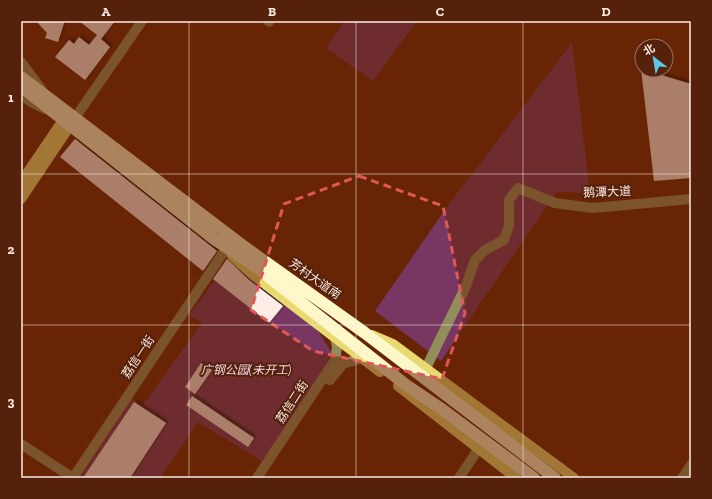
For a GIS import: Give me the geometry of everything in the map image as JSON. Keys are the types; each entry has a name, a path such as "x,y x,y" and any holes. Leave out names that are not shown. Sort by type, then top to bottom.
{"highway":[{"path":"21,69 46,94"},
{"name":"芳村大道南","path":"21,77 46,94 69,121 214,239"},
{"name":"芳村大道南","path":"21,87 54,113 69,121 365,332"},
{"path":"214,239 259,268 406,385 554,478"},
{"path":"365,332 506,449 534,478"}],"main road":[{"path":"21,182 69,121"},
{"path":"21,199 69,121"},
{"name":"芳村大道南","path":"214,239 253,276 335,337 516,478"},
{"name":"芳村大道南","path":"365,332 393,344 574,478"}],"street":[{"path":"69,121 142,21"},
{"name":"芳村大道南","path":"21,62 46,94"},
{"name":"芳村大道南","path":"21,95 31,102 54,113"},
{"name":"鹅潭大道","path":"426,368 466,286 475,260 485,250 504,240 509,225 509,200 518,188 555,202 593,208 691,199"},
{"name":"荔信一街","path":"73,478 225,250"},
{"name":"荔信二街","path":"257,478 335,360 338,347 335,337"},
{"name":"荔信二街","path":"265,478 338,369 346,362 362,358"},
{"path":"21,444 73,478"},
{"path":"459,478 479,448"},
{"path":"682,478 691,465"}],"highlighted area":[{"path":"359,176 443,206 465,313 442,379 313,351 251,310 284,204"}],"green space":[{"path":"345,21 417,21 373,81 326,48"},
{"path":"572,43 590,194 557,191 441,361 375,311 449,204"},
{"name":"广钢公园(未开工)","path":"231,259 317,329 331,352 325,369 262,461 198,422 160,478 80,478 132,399 143,405 202,323 189,315"}],"building":[{"path":"36,21 59,21 64,23 58,42 45,38 47,33"},
{"path":"79,21 115,21 101,39 110,47 85,80 55,57 69,40 74,44 79,37 89,45 97,35"},
{"path":"642,78 671,78 691,84 691,178 654,181"},
{"path":"75,139 217,251 203,271 60,157"},
{"path":"227,259 249,280 283,306 269,323 213,279"},
{"path":"201,363 212,370 195,394 185,387"},
{"path":"192,396 254,438 248,447 186,405"},
{"path":"134,402 166,423 130,478 83,478"}]}
